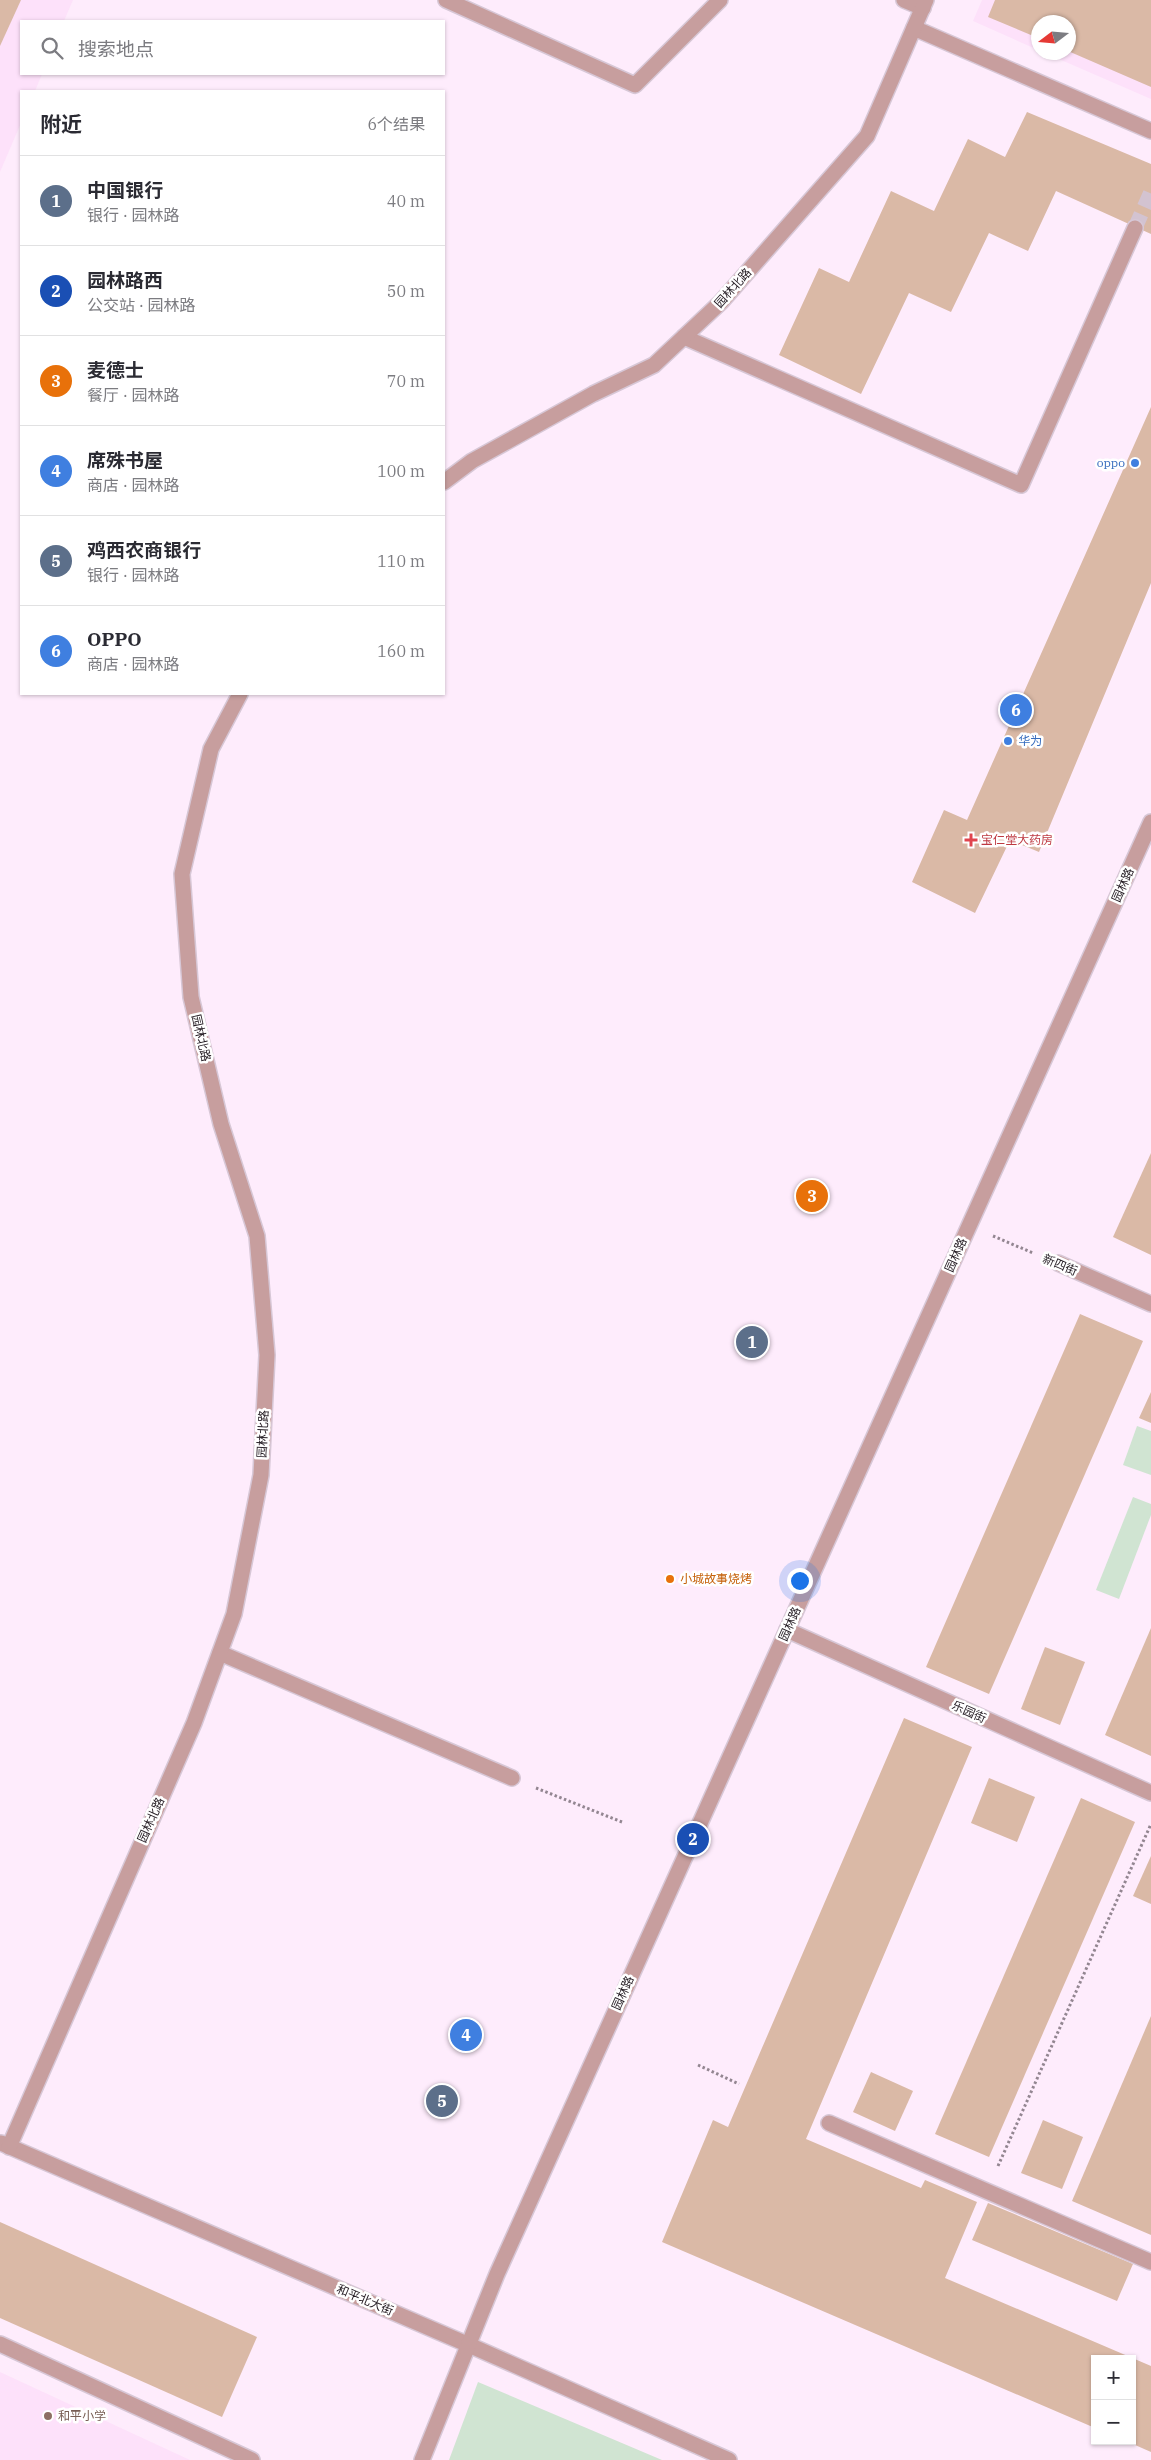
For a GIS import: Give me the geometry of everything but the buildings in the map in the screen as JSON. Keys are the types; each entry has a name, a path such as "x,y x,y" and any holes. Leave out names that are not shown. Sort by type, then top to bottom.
{"street":[{"path":"446,0 635,85 720,0"},
{"path":"904,0 925,4"},
{"name":"园林北路","path":"445,481 480,456 593,394 654,365 721,302 867,136 925,4"},
{"path":"914,28 1151,131"},
{"path":"684,337 1020,485 1135,228"},
{"name":"园林北路","path":"4,2145 194,1723 234,1614 261,1475 267,1355 257,1236 221,1124 191,997 182,874 211,749 239,695"},
{"name":"园林路","path":"422,2460 501,2265 1151,822"},
{"name":"新四街","path":"1058,1264 1151,1304"},
{"name":"乐园街","path":"787,1630 1151,1793"},
{"path":"220,1653 512,1778"},
{"path":"829,2123 1151,2262"},
{"name":"和平北大街","path":"4,2145 469,2345 729,2460"},
{"path":"0,2344 252,2460"}],"path":[{"name":"新四街","path":"970,1226 1058,1264"},
{"path":"512,1778 622,1822"},
{"path":"987,2191 1151,1824"},
{"path":"698,2065 739,2084"}],"shaded area":[{"path":"0,0 73,0 64,20 20,20 20,75 42,75 35,90 20,90 20,125 0,172"},
{"path":"982,0 1151,0 1151,99 1061,60 1076,60 1076,15 1031,15 1031,47 973,21"},
{"name":"和平小学","path":"0,2372 190,2460 0,2460"}],"green space":[{"path":"1137,1426 1151,1431 1151,1475 1123,1465"},
{"path":"1133,1497 1151,1504 1151,1515 1119,1599 1096,1590"},
{"path":"478,2382 662,2460 449,2460"}],"tunnel":[{"path":"1135,228 1151,192"}],"place":[{"name":"oppo","path":"1135,463"},
{"name":"OPPO","path":"1016,710"},
{"name":"华为","path":"1008,741"},
{"name":"宝仁堂大药房","path":"971,840"},
{"name":"麦德士","path":"812,1196"},
{"name":"中国银行","path":"752,1342"},
{"name":"小城故事烧烤","path":"670,1579"},
{"name":"园林路西","path":"693,1839"},
{"name":"席殊书屋","path":"466,2035"},
{"name":"鸡西农商银行","path":"442,2101"},
{"name":"和平小学","path":"48,2416"}]}
